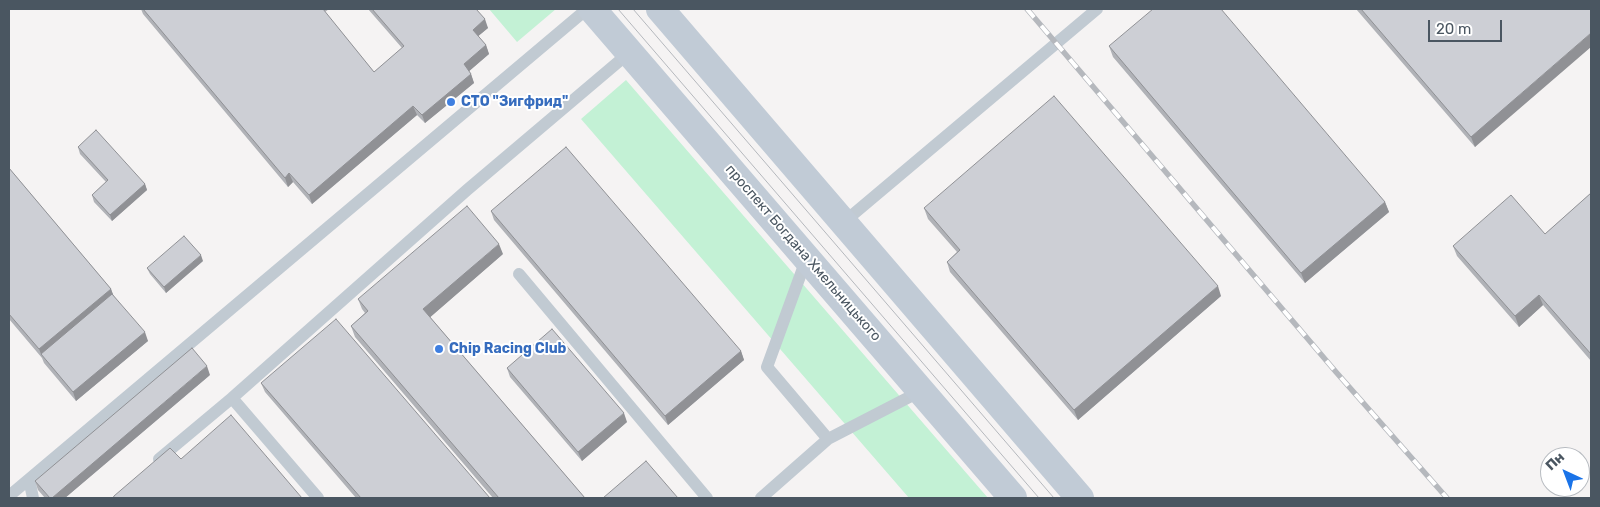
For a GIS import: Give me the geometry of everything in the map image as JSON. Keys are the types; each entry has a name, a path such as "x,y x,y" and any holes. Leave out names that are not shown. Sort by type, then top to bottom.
{"main road":[{"name":"проспект Богдана Хмельницького","path":"592,9 1013,498"},
{"path":"660,9 1080,498"}],"lane":[{"path":"9,496 587,9"},
{"path":"844,222 1096,9"},
{"path":"150,467 232,398 467,190 630,52"},
{"path":"807,257 767,367 828,438"},
{"path":"519,274 706,498"},
{"path":"761,498 828,438 921,391"},
{"path":"232,398 318,498"},
{"path":"28,479 33,498"}],"green space":[{"path":"489,9 556,9 517,42"},
{"path":"626,80 988,498 909,498 581,119"}],"building":[{"path":"143,9 323,9 374,72 404,46 372,9 476,9 485,19 473,30 486,45 464,64 471,74 422,115 413,106 309,195 289,173 285,178"},
{"path":"1153,9 1221,9 1385,202 1301,273 1109,46"},
{"path":"1361,9 1591,9 1591,33 1471,137"},
{"path":"1054,96 1218,286 1074,410 947,262 960,250 924,208"},
{"path":"96,130 145,184 110,215 92,195 108,180 78,147"},
{"path":"566,147 741,351 665,416 491,211"},
{"path":"9,168 111,289 39,349 9,314"},
{"path":"1591,193 1591,354 1539,295 1515,316 1453,246 1511,195 1545,234"},
{"path":"467,206 499,244 423,309 585,498 499,498 351,326 368,311 358,299"},
{"path":"184,236 201,255 164,287 147,268"},
{"path":"112,294 145,332 73,392 41,354"},
{"path":"336,319 490,498 361,498 261,383"},
{"path":"552,329 624,413 578,452 507,368"},
{"path":"192,348 207,366 50,498 35,481"},
{"path":"231,415 302,498 113,498 170,448 181,459"},
{"path":"646,461 678,498 603,498"}],"tram line":[{"path":"618,9 1039,498"},
{"path":"633,9 1054,498"}],"railway":[{"path":"1027,9 1336,372 1447,498"}],"place":[{"name":"СТО \"Зигфрид\"","path":"451,102"},
{"name":"Chip Racing Club","path":"439,349"}]}
